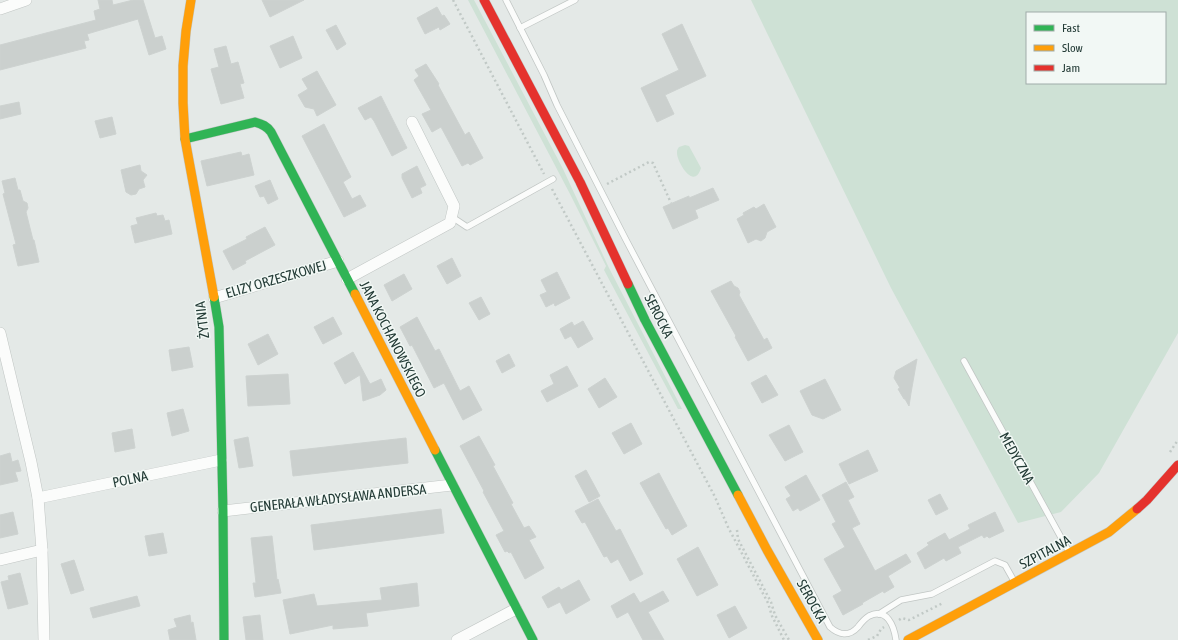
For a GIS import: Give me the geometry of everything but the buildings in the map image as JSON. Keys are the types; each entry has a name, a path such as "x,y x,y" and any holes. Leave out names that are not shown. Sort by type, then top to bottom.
{"street":[{"path":"0,9 26,0"},
{"name":"ŻYTNIA","path":"191,0 186,31 183,66 183,103 185,138 219,326 224,640"},
{"name":"SEROCKA","path":"484,0 576,176 645,320 767,550 818,640"},
{"name":"JANA KOCHANOWSKIEGO","path":"185,138 250,122 261,123 267,126 533,640"},
{"path":"347,279 450,223 454,206 412,122"},
{"name":"ELIZY ORZESZKOWEJ","path":"214,298 338,261"},
{"path":"0,333 32,462 38,498 42,550 44,640"},
{"name":"POLNA","path":"38,498 221,460"},
{"name":"SZPITALNA","path":"908,640 1015,584 1109,532 1147,500 1178,465"},
{"name":"GENERAŁA WŁADYSŁAWA ANDERSA","path":"223,511 452,485"},
{"path":"0,560 42,550"},
{"path":"457,640 516,609"}],"lane":[{"path":"506,0 621,232 830,627 835,632 846,634 853,631 869,616 879,614 901,600 932,594 995,560 1005,565 1015,584"},
{"path":"520,28 574,0"},
{"path":"452,217 467,226 551,180"},
{"name":"MEDYCZNA","path":"964,361 1070,554"},
{"path":"879,614 886,616 892,624 896,640"}],"path":[{"path":"453,0 551,180 715,497 728,527 768,603 772,616 784,640"},
{"path":"603,186 648,162 653,164 671,203"},
{"path":"1170,453 1178,440"},
{"path":"737,530 738,539 771,602 775,615 789,640"},
{"path":"868,640 877,636 881,629 902,618 909,620 949,600"}],"green space":[{"path":"468,0 474,0 563,169 609,268 682,409 678,409 604,270 606,266 570,194"},
{"path":"751,0 1178,0 1178,333 1099,473 1061,512 1018,523 891,288"},
{"path":"685,145 689,146 701,168 698,174 694,177 690,176 686,172 678,157 677,152 679,147"}],"traffic: fast":[{"path":"185,139 255,122 268,128 355,294"},
{"path":"628,284 645,320 738,495"},
{"path":"214,297 219,327 224,640"},
{"path":"435,450 533,640"}],"traffic: slow":[{"path":"191,0 186,31 183,66 185,139 214,297"},
{"path":"355,294 435,450"},
{"path":"738,495 818,640"},
{"path":"908,640 1109,532 1137,509"}],"traffic: jam":[{"path":"484,0 580,182 628,284"},
{"path":"1137,509 1178,465"}]}
